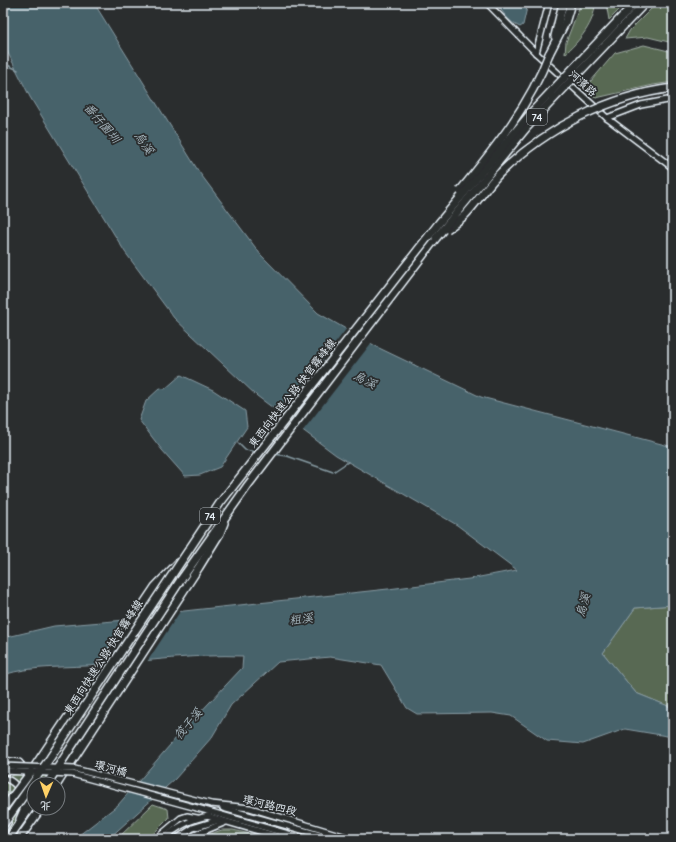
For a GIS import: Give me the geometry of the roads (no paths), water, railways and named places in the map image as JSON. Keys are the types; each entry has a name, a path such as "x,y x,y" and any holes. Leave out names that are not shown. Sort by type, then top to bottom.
{"highway":[{"path":"549,54 563,3"},
{"path":"439,223 448,205 484,161 526,102 565,23 571,3"},
{"name":"東西向快速公路 快官霧峰線","path":"3,825 54,752 179,562 220,503 439,223 531,113 635,3"},
{"name":"東西向快速公路 快官霧峰線","path":"52,776 180,581 226,515 436,238 527,128 645,3"},
{"path":"436,238 464,215 500,173 526,148 548,133 588,112 652,91 673,88"},
{"name":"74","path":"63,776 210,549 220,532 226,515"},
{"name":"74","path":"3,809 33,770 118,640 155,587 179,562"},
{"path":"8,839 26,813"},
{"path":"19,839 35,816"}],"street":[{"name":"河濱路","path":"487,3 536,53 607,118 673,168"},
{"path":"536,53 549,3"},
{"path":"607,118 641,105 673,99"},
{"path":"3,760 14,760 24,766 29,776"},
{"name":"環河橋","path":"3,766 33,770"},
{"name":"環河橋","path":"3,771 78,770 211,804"},
{"name":"環河橋","path":"66,771 72,774 197,808"},
{"path":"3,778 15,784 20,794"},
{"path":"3,831 17,809 20,794 24,790 26,792"},
{"path":"4,839 23,812 26,802"},
{"name":"環河路四段","path":"211,804 334,839"},
{"name":"環河路四段","path":"211,804 254,809 353,839"},
{"path":"164,839 180,826 198,818 216,813 218,806"},
{"name":"環河路四段","path":"197,808 306,839"},
{"path":"176,839 193,828 219,819 225,815 227,808"},
{"path":"156,839 181,818 187,816 198,818"},
{"path":"208,816 286,839"},
{"path":"185,839 227,822 246,822"}],"water":[{"path":"3,3 94,3 199,172 261,255 318,313 379,348 481,397 673,447 673,605 635,608 603,653 636,693 673,708 673,737 625,729 583,744 547,741 511,716 492,713 417,714 407,708 381,665 330,657 278,662 231,705 212,737 175,779 108,839 74,839 118,805 177,737 242,668 243,656 189,657 100,665 39,668 3,675 3,638 54,626 126,620 184,611 388,589 469,579 517,570 457,525 336,455 257,396 174,318 125,252 30,97 3,43"},
{"path":"496,3 528,3 523,25 520,27 512,22"},
{"path":"181,375 213,390 245,411 247,427 220,467 200,475 185,476 162,450 139,420 146,401 160,388 165,389"}],"waterway":[{"name":"番仔園圳","path":"3,63 18,70"},
{"path":"238,443 245,450 257,452"},
{"path":"274,454 287,456 333,472 348,462"}],"water label":[{"name":"烏溪","path":"144,143"},
{"name":"烏溪","path":"365,380"},
{"name":"烏溪","path":"583,605"},
{"name":"粗溪","path":"301,619"},
{"name":"筏子溪","path":"188,724"}]}
